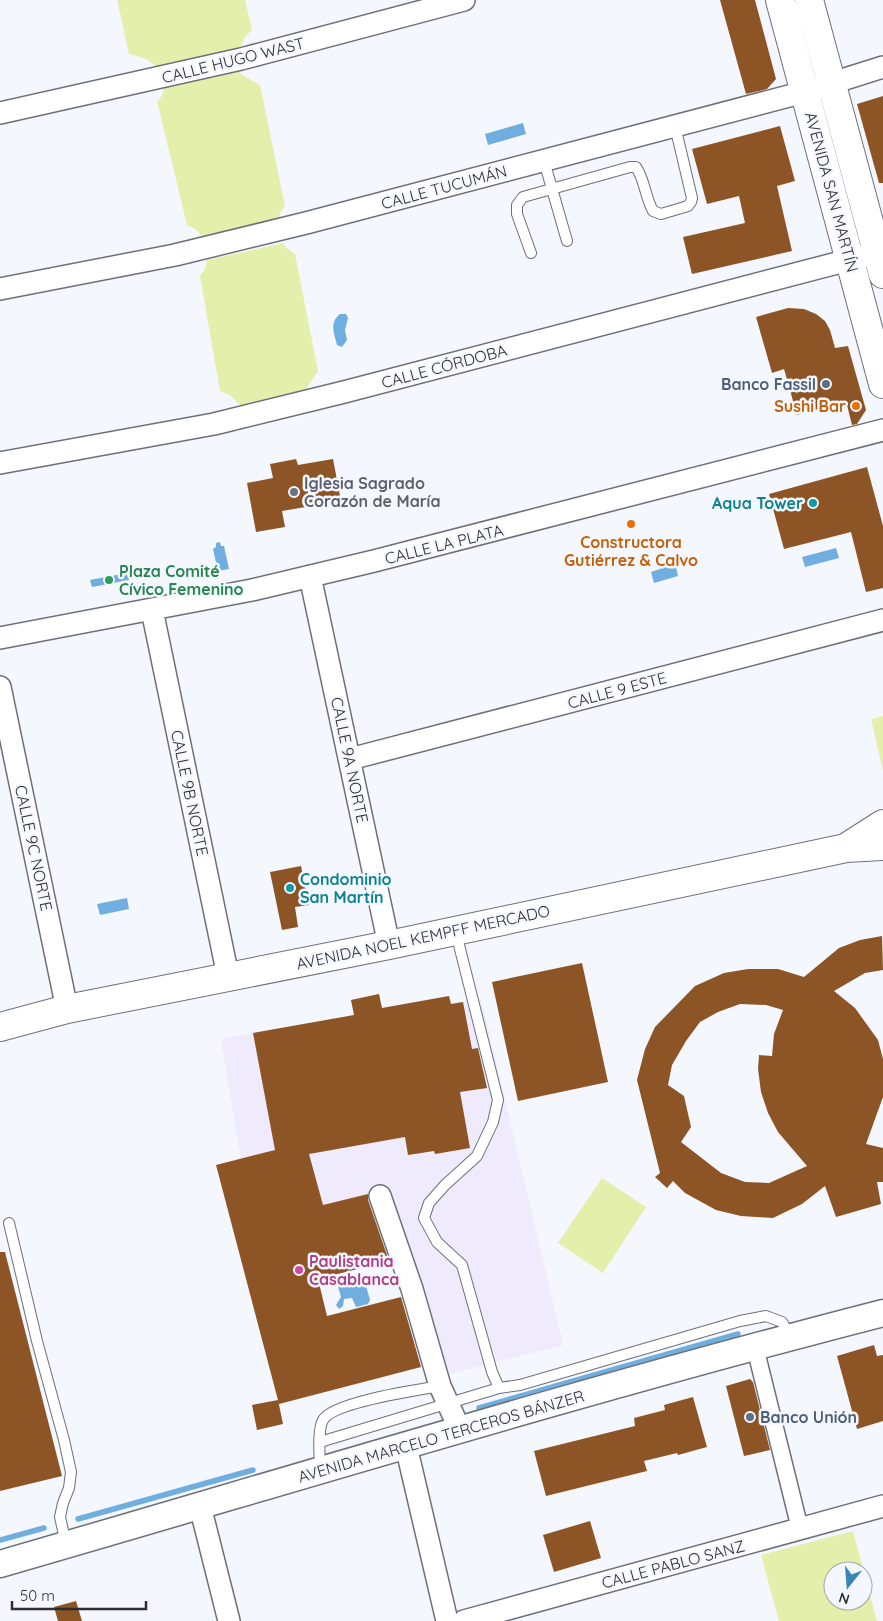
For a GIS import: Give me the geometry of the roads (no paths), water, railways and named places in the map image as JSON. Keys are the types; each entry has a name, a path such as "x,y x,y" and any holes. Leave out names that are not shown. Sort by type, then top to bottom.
{"main road":[{"name":"AVENIDA SAN MARTÍN","path":"780,0 883,384"},
{"name":"AVENIDA SAN MARTÍN","path":"809,0 881,258"},
{"name":"AVENIDA NOEL KEMPFF MERCADO","path":"846,848 883,824"},
{"name":"AVENIDA NOEL KEMPFF MERCADO","path":"0,1027 67,1009 389,944 846,848 883,846"}],"street":[{"name":"CALLE HUGO WAST","path":"0,113 241,59 464,0"},
{"name":"CALLE TUCUMÁN","path":"0,289 175,255 306,223 804,92 883,67"},
{"name":"CALLE CÓRDOBA","path":"0,463 214,424 850,260 881,258"},
{"name":"CALLE LA PLATA","path":"0,638 252,590 384,559 883,430"},
{"name":"CALLE 9A NORTE","path":"310,576 389,944"},
{"name":"CALLE 9B NORTE","path":"152,610 228,976"},
{"name":"CALLE 9 ESTE","path":"350,759 883,620"},
{"name":"CALLE 9C NORTE","path":"0,687 67,1009"},
{"path":"380,1196 412,1289 443,1394 460,1430"},
{"name":"AVENIDA MARCELO TERCEROS BÁNZER","path":"0,1564 460,1430 883,1313"},
{"path":"755,1347 800,1529"},
{"path":"406,1446 447,1621"},
{"path":"200,1506 229,1621"},
{"name":"CALLE PABLO SANZ","path":"464,1621 883,1506"}],"lane":[{"path":"531,253 517,214 517,205 523,197 630,167 636,167 640,173 648,203 653,211 662,214 688,206 692,198 675,126"},
{"path":"544,161 568,241"},
{"path":"456,930 498,1100 493,1122 477,1156 445,1185 429,1203 424,1218 438,1242 462,1265 492,1372 499,1388"},
{"path":"8,1223 71,1472 69,1488 62,1503 60,1517 66,1545"},
{"path":"320,1471 320,1428 322,1420 329,1413 370,1399 443,1394 520,1384 740,1321 766,1316 782,1322 791,1337"},
{"path":"320,1442 443,1394"}],"water":[{"path":"523,123 526,134 488,145 485,134"},
{"path":"340,314 346,314 348,318 345,330 347,340 342,347 337,345 333,328 334,321"},
{"path":"220,542 221,546 224,546 229,569 218,571 213,549 216,547 216,543"},
{"path":"836,548 839,558 805,567 802,557"},
{"path":"675,562 678,576 654,583 651,572"},
{"name":"Plaza Comité Cívico Femenino","path":"127,573 129,580 92,587 90,580"},
{"path":"127,898 129,909 100,915 97,904"},
{"path":"350,1280 366,1286 370,1300 368,1304 356,1307 352,1298 344,1299 343,1306 339,1309 336,1305 341,1297 337,1283"}],"waterway":[{"path":"479,1408 738,1334"},
{"path":"78,1519 253,1470"},
{"path":"0,1540 44,1528"}],"place":[{"name":"Banco Fassil","path":"826,384"},
{"name":"Sushi Bar","path":"856,406"},
{"name":"Iglesia Sagrado Corazón de María","path":"294,492"},
{"name":"Aqua Tower","path":"813,503"},
{"name":"Constructora Gutiérrez & Calvo","path":"631,524"},
{"name":"Plaza Comité Cívico Femenino","path":"109,580"},
{"name":"Condominio San Martín","path":"290,888"},
{"name":"Paulistania Casablanca","path":"299,1270"},
{"name":"Banco Unión","path":"750,1417"}]}
